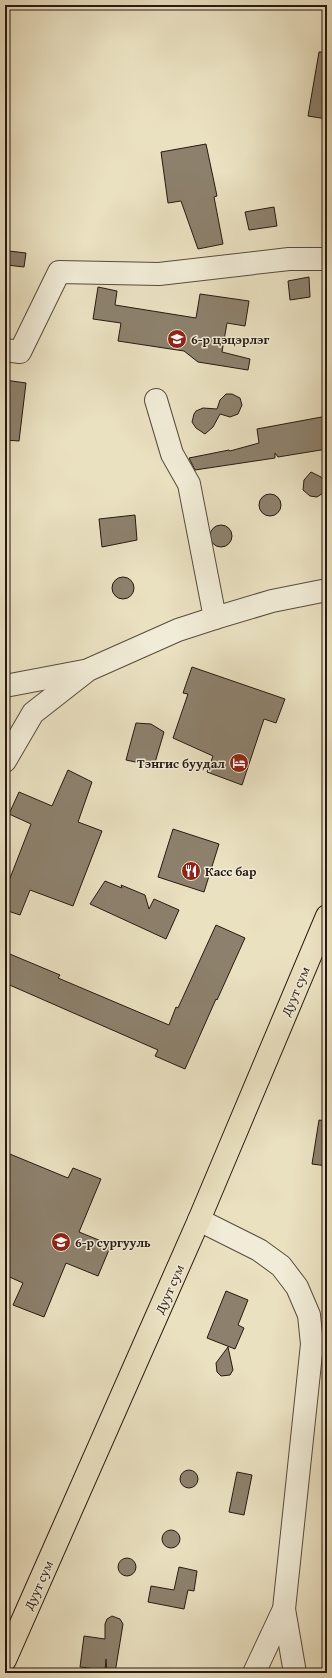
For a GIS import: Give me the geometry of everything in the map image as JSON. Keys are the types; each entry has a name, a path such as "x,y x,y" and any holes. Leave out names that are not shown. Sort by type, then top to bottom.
{"main road":[{"name":"Дуут сум","path":"5,1660 199,1220 327,916"}],"street":[{"path":"5,350 20,352 59,272 159,274 289,259 327,259"},
{"path":"156,400 172,454 189,484 215,618"},
{"path":"5,686 88,670 178,630 272,601 327,590"},
{"path":"5,761 34,713 88,670"},
{"path":"199,1220 259,1250 281,1266 296,1286 309,1315 312,1344 284,1609 295,1673"},
{"path":"254,1673 284,1609"}],"building":[{"path":"319,52 327,52 327,119 308,116"},
{"path":"206,144 217,196 214,197 223,244 198,249 181,201 168,203 161,152"},
{"path":"274,207 277,226 249,230 245,212"},
{"path":"9,251 26,253 24,267 7,265"},
{"path":"309,277 310,297 290,300 288,281"},
{"path":"98,287 117,291 115,305 196,318 200,294 249,301 245,326 227,323 222,352 250,359 248,370 198,362 184,351 118,341 121,323 93,319"},
{"path":"5,380 26,383 19,441 5,440"},
{"path":"226,394 232,394 240,398 242,405 238,414 230,417 220,414 213,427 205,434 196,428 192,422 196,411 203,408 217,409 220,400"},
{"path":"327,416 327,449 278,457 275,453 275,458 195,470 189,458 230,451 259,443 257,429"},
{"path":"311,472 321,477 326,486 323,493 317,497 310,496 303,490 304,480"},
{"path":"270,494 278,497 281,505 278,513 270,516 262,513 259,505 262,497"},
{"path":"135,515 137,540 102,547 99,519"},
{"path":"221,525 229,528 232,536 229,544 221,547 213,544 210,536 213,528"},
{"path":"123,577 131,580 134,588 131,596 123,599 115,596 112,588 115,580"},
{"path":"192,667 285,699 276,723 264,719 242,785 207,772 213,756 173,738 188,694 183,693"},
{"path":"136,723 151,724 164,732 154,766 126,760"},
{"path":"68,770 92,782 78,822 102,831 73,906 30,890 20,915 5,910 5,891 31,824 9,814 19,792 52,806"},
{"path":"173,829 219,844 204,892 158,877"},
{"path":"105,881 122,888 121,885 145,895 149,909 154,899 179,910 166,939 90,904"},
{"path":"216,925 245,938 185,1069 155,1056 158,1050 5,983 5,952 60,975 58,978 169,1025 176,1007 178,1008"},
{"path":"319,1120 327,1121 327,1166 312,1164"},
{"name":"6-р сургууль","path":"5,1152 68,1178 73,1168 101,1179 79,1232 111,1245 98,1276 66,1263 44,1317 13,1305 23,1283 5,1275"},
{"path":"226,1291 248,1300 238,1325 244,1328 235,1349 207,1338"},
{"path":"228,1347 233,1370 230,1375 221,1376 217,1372 216,1363"},
{"path":"189,1470 195,1473 198,1479 195,1485 189,1488 183,1485 180,1479 183,1473"},
{"path":"237,1472 252,1475 244,1515 229,1512"},
{"path":"171,1530 177,1533 180,1539 177,1545 171,1548 165,1545 162,1539 165,1533"},
{"path":"127,1558 133,1561 136,1567 133,1573 127,1576 121,1573 118,1567 121,1561"},
{"path":"179,1567 197,1571 194,1591 188,1590 184,1609 148,1602 151,1586 174,1590"},
{"path":"112,1616 120,1619 123,1624 115,1673 107,1673 106,1659 105,1670 80,1667 84,1636 105,1639 105,1624 107,1619"}],"place":[{"name":"6-р цэцэрлэг","path":"177,339"},
{"name":"Тэнгис буудал","path":"239,763"},
{"name":"Касс бар","path":"191,871"},
{"name":"6-р сургууль","path":"61,1242"}]}
